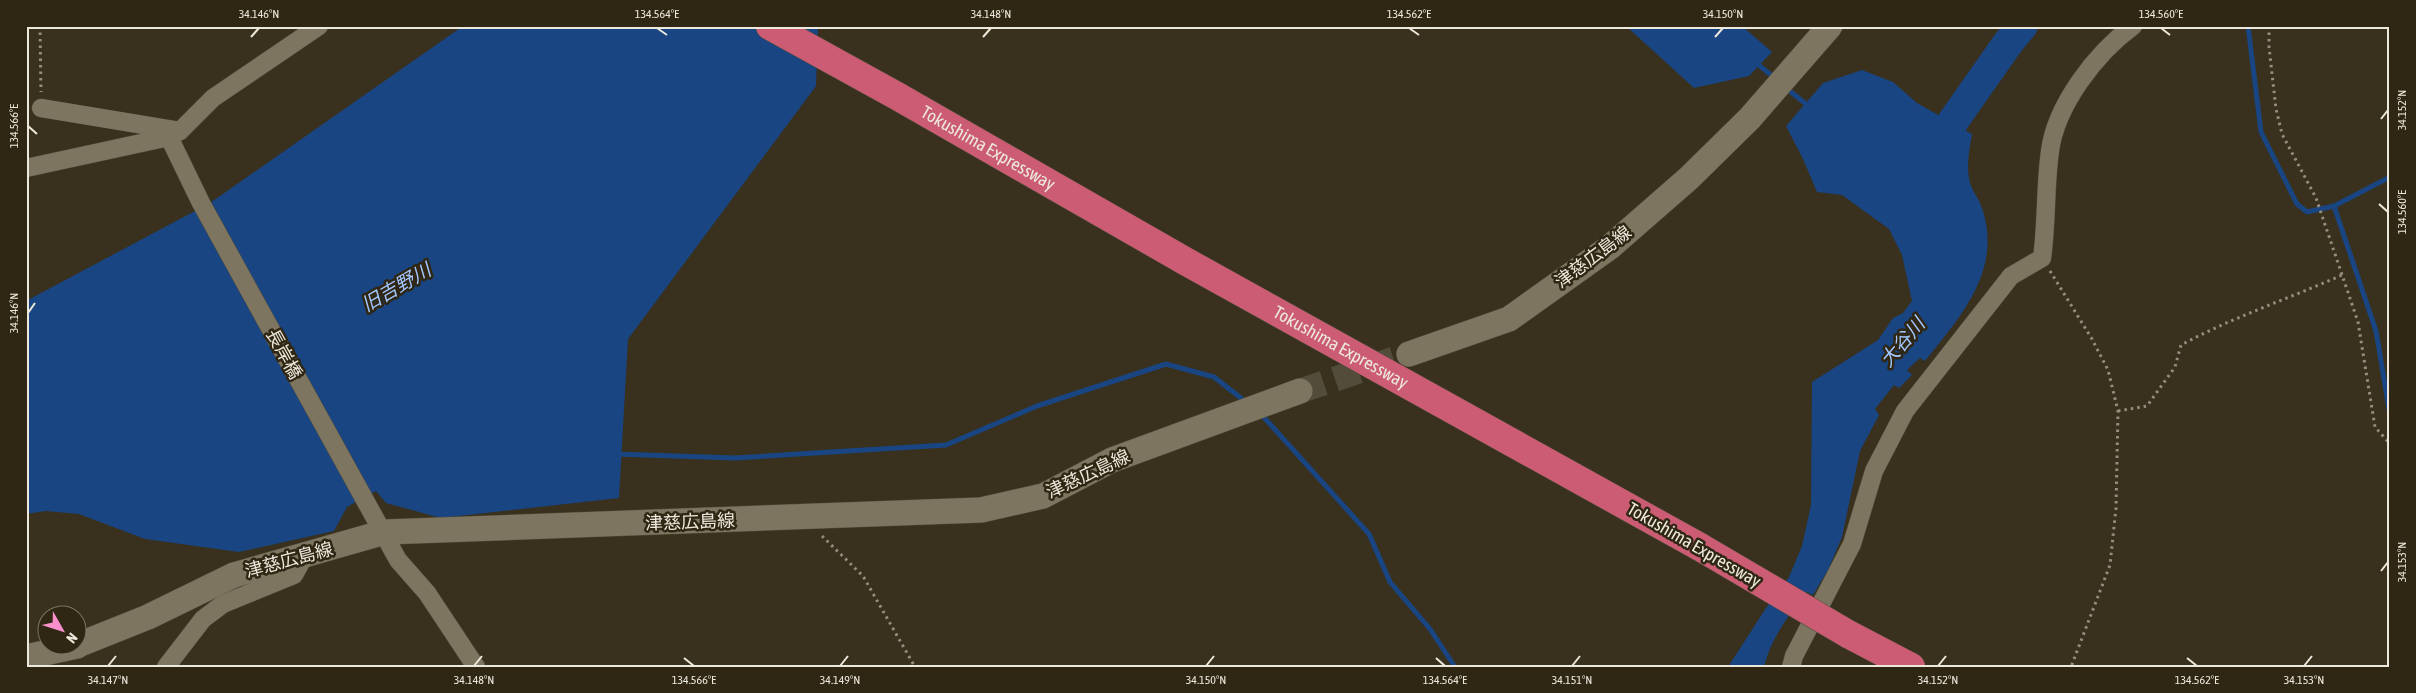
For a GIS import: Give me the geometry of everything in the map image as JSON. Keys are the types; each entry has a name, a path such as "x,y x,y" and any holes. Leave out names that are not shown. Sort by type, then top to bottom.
{"highway":[{"name":"Tokushima Expressway","path":"770,26 897,96 1185,261 1700,547 1848,634 1911,667"}],"main road":[{"name":"津慈広島線","path":"1410,354 1509,318 1610,247 1689,178 1750,118 1830,26"},
{"name":"津慈広島線","path":"88,641 148,617 234,576 384,532 981,510 1043,496 1112,460 1300,390"}],"street":[{"path":"26,168 174,134 213,98 319,26"},
{"path":"1791,667 1794,656 1852,544 1874,471 1905,410 2011,276 2042,258 2050,150 2063,110 2089,68 2122,34 2133,26"},
{"path":"41,108 174,134"},
{"name":"長岸橋","path":"174,134 201,203 398,560 427,593 476,667"},
{"path":"166,667 203,620 223,604 294,575 304,557"}],"path":[{"path":"40,26 41,108"},
{"path":"2270,26 2269,47 2276,109 2280,126 2316,198 2325,224 2358,322 2375,427 2390,444"},
{"path":"2042,258 2092,339 2108,370 2118,411 2116,508 2110,565 2072,667"},
{"path":"2118,411 2147,406 2176,367 2181,345 2222,323 2281,302 2342,275"},
{"path":"802,518 863,576 915,667"}],"water":[{"name":"旧吉野川","path":"463,26 818,26 816,86 628,339 619,498 441,518 386,503 376,491 347,507 334,531 239,552 145,539 79,514 46,511 26,514 26,301 210,203"},
{"path":"1626,26 1742,26 1772,52 1749,76 1694,88"},
{"path":"1862,70 1893,82 1917,103 1972,134 1968,171 1971,186 1982,208 1987,231 1987,252 1983,272 1975,291 1964,309 1939,344 1925,361 1920,358 1907,370 1912,375 1899,388 1894,385 1875,409 1879,415 1860,451 1842,537 1828,570 1813,595 1806,592 1787,618 1771,646 1764,667 1728,667 1766,608 1789,577 1802,546 1811,505 1812,382 1878,340 1893,318 1903,313 1912,301 1902,255 1889,229 1842,195 1817,192 1786,126 1823,83"}],"waterway":[{"name":"大谷川","path":"1931,159 1937,144 2022,26"},
{"path":"2248,26 2261,132 2297,204 2307,212 2334,206 2390,177"},
{"path":"1755,62 1776,79"},
{"path":"1786,88 1811,108"},
{"path":"2334,206 2376,331 2390,415"},
{"path":"615,454 735,458 946,445 1037,406 1166,364 1214,377 1246,402"},
{"path":"1260,413 1369,534 1390,582 1430,629 1455,667"}],"tunnel":[{"path":"1300,391 1409,354"}]}
